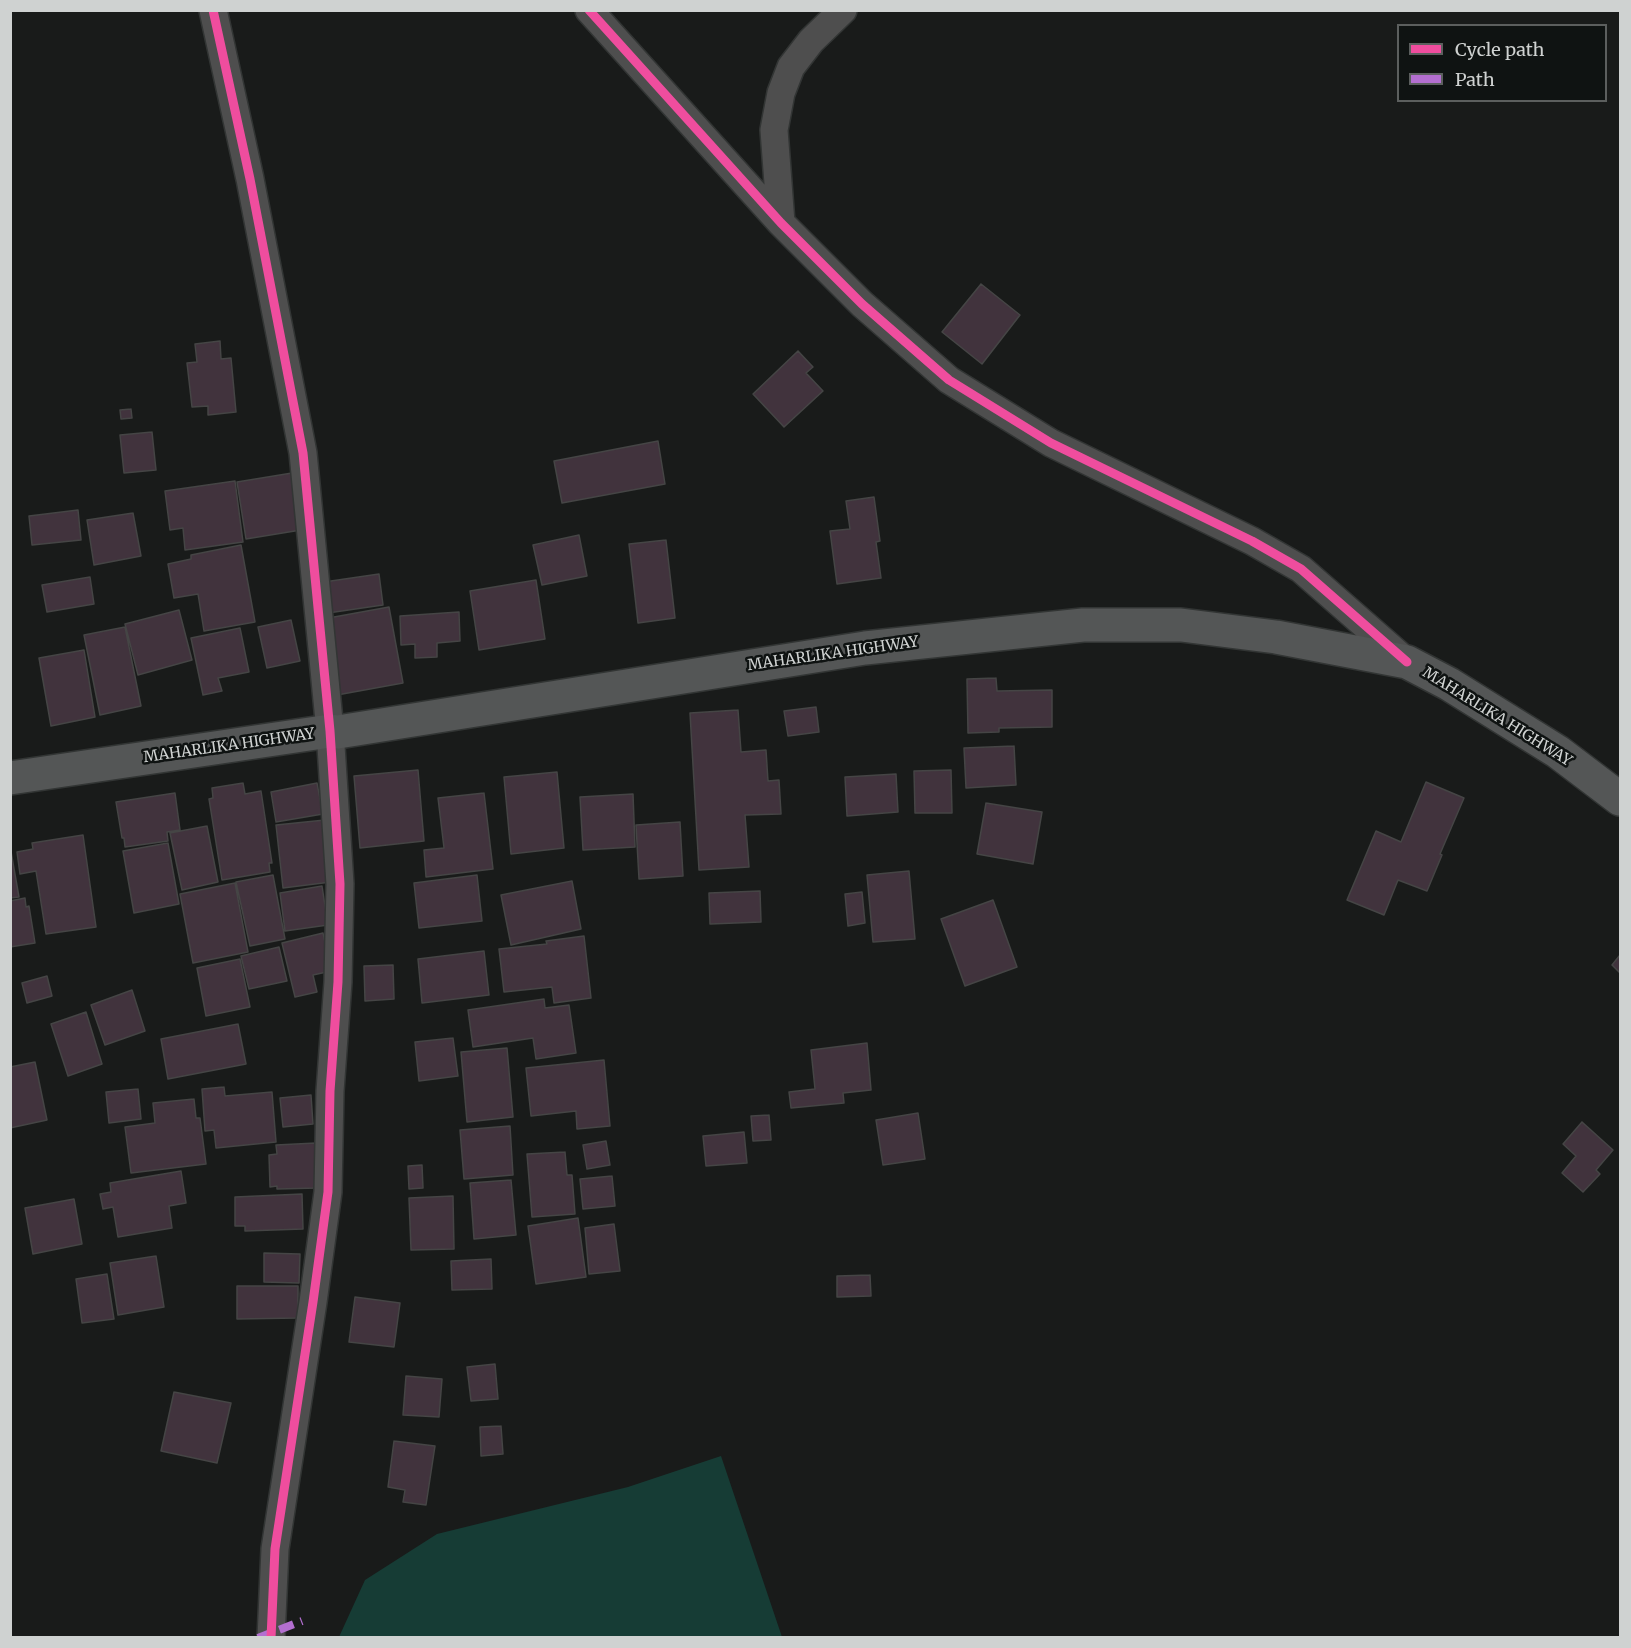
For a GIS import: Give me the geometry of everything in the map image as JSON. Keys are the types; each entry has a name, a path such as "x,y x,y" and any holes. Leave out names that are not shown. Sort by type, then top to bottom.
{"highway":[{"name":"MAHARLIKA HIGHWAY","path":"10,777 330,731 338,732 865,648 1083,625 1193,627 1276,637 1407,662 1449,684 1558,752 1620,799"}],"street":[{"path":"213,10 250,179 303,453 330,731 340,884 338,982 330,1091 328,1191 274,1549 271,1638"},
{"path":"589,10 781,223 862,304 949,380 1051,443 1252,541 1301,569 1407,662"},
{"path":"781,223 774,130 781,93 791,67 811,41 843,10"}],"green space":[{"path":"721,1456 782,1637 339,1637 365,1580 437,1534 628,1487"}],"building":[{"path":"981,284 1020,315 982,364 942,332"},
{"path":"220,341 221,359 231,358 236,412 208,415 208,406 192,407 187,363 197,362 195,344"},
{"path":"798,351 813,367 806,373 823,391 784,427 753,394"},
{"path":"131,409 132,418 121,419 120,410"},
{"path":"152,432 156,470 124,473 120,435"},
{"path":"658,441 665,484 562,503 554,461"},
{"path":"292,473 301,530 246,539 237,482"},
{"path":"235,481 243,542 185,550 183,528 170,530 165,491"},
{"path":"874,497 880,541 876,542 881,578 837,584 830,531 850,529 846,501"},
{"path":"78,510 81,540 32,545 29,516"},
{"path":"133,513 141,556 94,565 87,520"},
{"path":"579,535 587,576 542,585 533,545"},
{"path":"666,540 675,618 638,623 629,544"},
{"path":"241,545 255,622 204,631 198,594 174,598 168,564 191,559 191,555"},
{"path":"379,574 383,605 328,613 324,582"},
{"path":"90,577 94,604 47,612 42,585"},
{"path":"536,580 545,639 479,650 470,591"},
{"path":"389,607 403,683 337,695 323,619"},
{"path":"179,610 192,660 138,675 125,624"},
{"path":"459,612 460,641 437,643 437,657 415,658 415,644 401,645 400,616"},
{"path":"291,620 300,661 267,668 258,627"},
{"path":"125,627 141,706 100,715 84,635"},
{"path":"240,628 249,672 218,678 222,691 203,695 191,638"},
{"path":"84,650 95,717 51,726 39,658"},
{"path":"996,678 997,691 1052,690 1052,727 999,728 999,732 968,733 967,679"},
{"path":"816,707 819,732 788,736 784,711"},
{"path":"738,710 741,752 766,750 768,781 779,780 781,814 745,815 749,867 699,870 690,713"},
{"path":"1014,746 1016,785 966,788 964,748"},
{"path":"418,770 424,841 360,848 354,776"},
{"path":"951,770 952,813 915,813 914,771"},
{"path":"557,772 564,848 511,854 504,777"},
{"path":"896,774 898,812 847,816 845,777"},
{"path":"1426,782 1464,798 1427,891 1398,880 1384,915 1347,900 1376,831 1401,842"},
{"path":"243,783 245,794 261,791 272,863 269,863 270,872 222,880 209,799 213,798 212,788"},
{"path":"317,783 323,814 276,822 271,792"},
{"path":"175,793 180,830 167,832 168,841 125,847 116,802"},
{"path":"484,793 493,869 426,877 424,850 444,848 438,798"},
{"path":"633,794 635,847 583,850 580,797"},
{"path":"986,803 1042,812 1033,864 977,854"},
{"path":"325,820 331,882 283,888 276,825"},
{"path":"680,822 683,876 639,879 636,825"},
{"path":"207,826 218,882 182,890 170,833"},
{"path":"83,835 96,927 46,934 36,871 20,874 17,852 33,849 32,843"},
{"path":"168,843 179,904 134,913 123,851"},
{"path":"10,846 19,897 10,898"},
{"path":"909,871 915,939 873,942 867,875"},
{"path":"273,875 285,939 250,946 236,882"},
{"path":"477,875 482,921 419,928 414,883"},
{"path":"572,881 581,929 511,945 501,895"},
{"path":"235,883 248,952 193,963 180,894"},
{"path":"322,886 328,925 285,931 280,893"},
{"path":"760,891 761,922 710,924 709,893"},
{"path":"862,892 865,923 848,926 845,894"},
{"path":"25,898 26,907 29,906 35,943 10,947 10,901"},
{"path":"993,900 1017,967 965,986 941,919"},
{"path":"323,933 331,971 313,975 317,992 295,997 282,943"},
{"path":"584,936 591,998 554,1003 552,987 504,992 499,949 547,944 546,941"},
{"path":"279,947 287,981 249,989 241,956"},
{"path":"484,951 489,995 422,1003 418,959"},
{"path":"1620,955 1620,973 1612,965"},
{"path":"240,959 250,1007 206,1016 197,968"},
{"path":"393,965 394,999 365,1001 364,966"},
{"path":"47,976 52,996 27,1003 22,983"},
{"path":"132,990 145,1031 105,1045 91,1005"},
{"path":"544,999 545,1008 569,1005 576,1053 536,1059 533,1038 473,1047 468,1010"},
{"path":"86,1012 102,1064 68,1076 51,1024"},
{"path":"238,1024 246,1064 168,1079 161,1039"},
{"path":"453,1038 458,1076 419,1081 415,1042"},
{"path":"867,1043 871,1090 843,1093 844,1103 791,1108 789,1092 815,1089 811,1050"},
{"path":"507,1048 513,1117 467,1122 461,1052"},
{"path":"604,1060 610,1126 577,1129 576,1111 531,1116 526,1068"},
{"path":"35,1062 47,1120 10,1128 10,1067"},
{"path":"224,1087 225,1096 272,1092 276,1142 216,1148 214,1130 205,1131 202,1089"},
{"path":"138,1089 141,1119 109,1123 106,1092"},
{"path":"311,1095 313,1124 283,1127 280,1098"},
{"path":"194,1099 196,1118 200,1118 206,1164 131,1173 125,1127 155,1123 153,1103"},
{"path":"918,1113 925,1159 883,1165 876,1120"},
{"path":"769,1115 771,1140 753,1141 751,1116"},
{"path":"1582,1122 1613,1150 1596,1170 1600,1174 1583,1192 1562,1173 1576,1156 1563,1144"},
{"path":"510,1126 513,1175 464,1179 460,1130"},
{"path":"744,1132 747,1163 706,1166 703,1136"},
{"path":"606,1141 610,1165 587,1169 583,1145"},
{"path":"316,1143 318,1188 277,1189 277,1186 270,1187 269,1155 277,1154 276,1145"},
{"path":"565,1152 567,1175 572,1175 575,1214 532,1217 527,1154"},
{"path":"422,1165 423,1188 409,1189 408,1166"},
{"path":"181,1171 186,1203 169,1206 172,1228 118,1237 113,1207 103,1209 100,1194 111,1192 110,1183"},
{"path":"612,1176 615,1206 583,1209 580,1179"},
{"path":"511,1180 516,1235 474,1239 470,1183"},
{"path":"302,1194 303,1229 245,1231 245,1226 235,1226 235,1197"},
{"path":"453,1196 454,1249 411,1250 409,1198"},
{"path":"74,1199 82,1244 33,1254 25,1208"},
{"path":"578,1218 586,1277 536,1284 528,1226"},
{"path":"614,1224 620,1271 589,1274 585,1228"},
{"path":"264,1253 300,1254 299,1283 264,1282"},
{"path":"156,1256 164,1307 118,1315 110,1263"},
{"path":"491,1259 492,1289 452,1290 451,1261"},
{"path":"107,1274 114,1319 82,1323 76,1279"},
{"path":"870,1275 871,1296 837,1297 837,1276"},
{"path":"237,1286 298,1286 298,1318 237,1319"},
{"path":"355,1297 400,1303 394,1347 349,1342"},
{"path":"495,1364 498,1399 471,1401 467,1367"},
{"path":"406,1376 442,1379 439,1417 403,1415"},
{"path":"174,1392 231,1403 217,1463 161,1451"},
{"path":"501,1426 503,1454 481,1456 480,1427"},
{"path":"394,1441 435,1446 426,1505 403,1502 405,1490 388,1487"}],"marked path":[{"path":"258,1638 302,1621"}],"cycle path":[{"path":"213,10 250,179 303,453 330,731 340,884 338,982 330,1091 328,1192 275,1549 271,1638"},
{"path":"589,10 781,223 862,304 949,380 1051,443 1252,541 1301,569 1407,662"}]}
